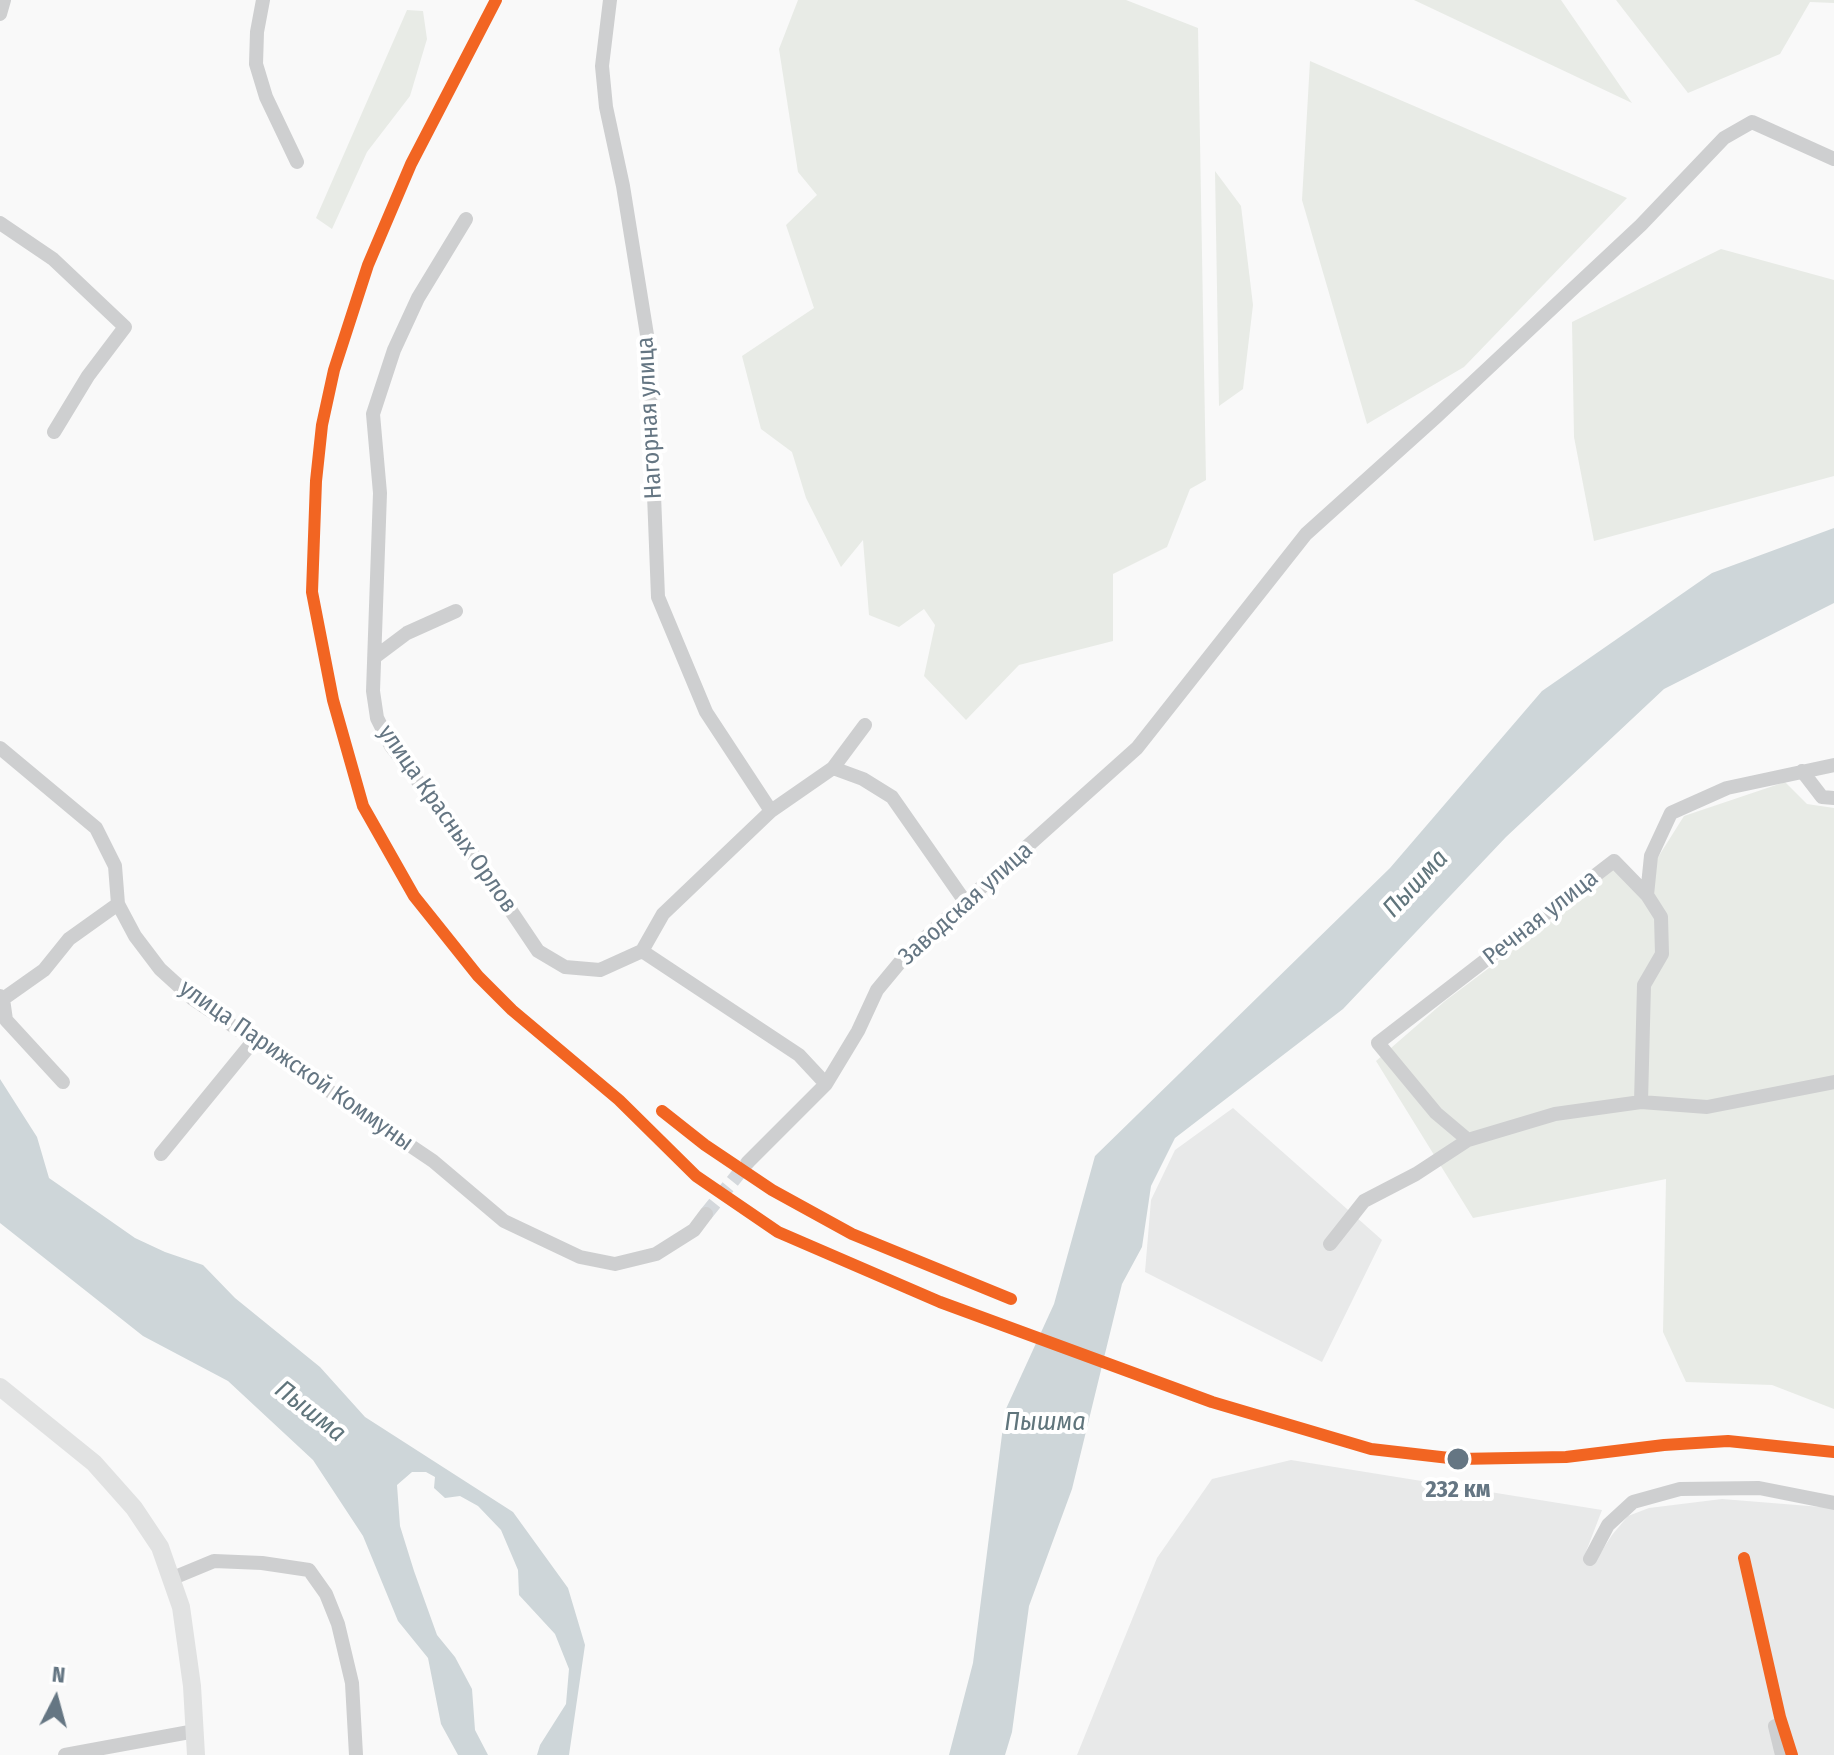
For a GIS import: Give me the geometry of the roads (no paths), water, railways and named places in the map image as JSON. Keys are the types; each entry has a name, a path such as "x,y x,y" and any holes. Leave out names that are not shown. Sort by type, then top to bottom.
{"main road":[{"path":"0,1387 94,1463 134,1508 160,1547 173,1578 186,1636 196,1755"}],"street":[{"path":"0,14 4,0"},
{"path":"263,0 257,32 256,64 266,97 297,162"},
{"name":"Нагорная улица","path":"610,0 602,66 606,107 623,186 648,341 658,597 706,712 771,811"},
{"name":"Заводская улица","path":"748,1162 826,1084 858,1031 877,990 906,955 1137,748 1306,534 1641,225 1724,138 1752,122 1834,159"},
{"name":"улица Красных Орлов","path":"466,219 418,298 394,350 373,414 380,493 373,691 377,718 391,746 466,844 538,951 565,967 600,970 642,951"},
{"path":"0,223 53,259 125,327 88,376 54,432"},
{"path":"375,657 407,633 456,611"},
{"path":"826,1084 799,1055 642,951 663,914 771,811 833,768 865,725"},
{"name":"улица Парижской Коммуны","path":"0,748 96,828 115,866 118,904 135,936 160,969 193,999 433,1161 504,1221 580,1257 615,1264 656,1254 694,1230 706,1214"},
{"path":"1641,1102 1644,985 1662,954 1661,917 1647,895 1651,856 1671,813 1727,788 1834,765"},
{"path":"833,768 863,779 892,797 966,903"},
{"path":"1802,771 1822,797 1834,798"},
{"name":"Речная улица","path":"1468,1140 1436,1113 1378,1043 1614,861 1647,895"},
{"path":"63,1082 6,1020 2,998 44,970 69,939 118,904"},
{"path":"161,1154 255,1039"},
{"path":"1330,1244 1364,1201 1416,1174 1468,1140 1555,1114 1641,1102 1707,1107 1834,1082"},
{"path":"1590,1559 1608,1525 1633,1502 1680,1489 1759,1488 1834,1503"},
{"path":"173,1578 214,1561 262,1563 309,1570 326,1594 338,1624 352,1683 356,1755"},
{"path":"1775,1726 1782,1755"},
{"path":"65,1755 195,1731"}],"water":[{"name":"Пышма","path":"1834,528 1834,603 1664,689 1506,837 1343,1009 1175,1138 1151,1186 1142,1247 1122,1284 1072,1489 1029,1606 1012,1732 1005,1755 949,1755 973,1663 1005,1411 1054,1304 1095,1156 1390,868 1542,691 1712,573"},
{"name":"Пышма","path":"0,1079 37,1137 49,1178 135,1238 203,1265 235,1298 320,1367 365,1417 513,1512 568,1588 585,1645 569,1755 537,1755 566,1704 569,1669 555,1634 519,1595 518,1570 501,1530 478,1506 460,1496 445,1498 434,1488 435,1477 426,1472 412,1472 397,1485 400,1526 414,1571 437,1635 455,1657 472,1689 475,1730 488,1755 458,1755 441,1724 428,1658 398,1621 363,1536 313,1460 228,1381 143,1336 0,1223"}],"tunnel":[{"path":"706,1214 748,1162"}],"railway":[{"path":"496,0 411,164 368,265 334,370 322,425 316,481 312,592 333,700 363,806 414,896 478,976 512,1010 619,1100 696,1176 778,1232 940,1302 1212,1402 1371,1449 1458,1459 1566,1457 1728,1441 1834,1452"},
{"path":"1744,1558 1780,1717 1792,1755"}],"place":[{"name":"232 км","path":"1458,1459"}]}
